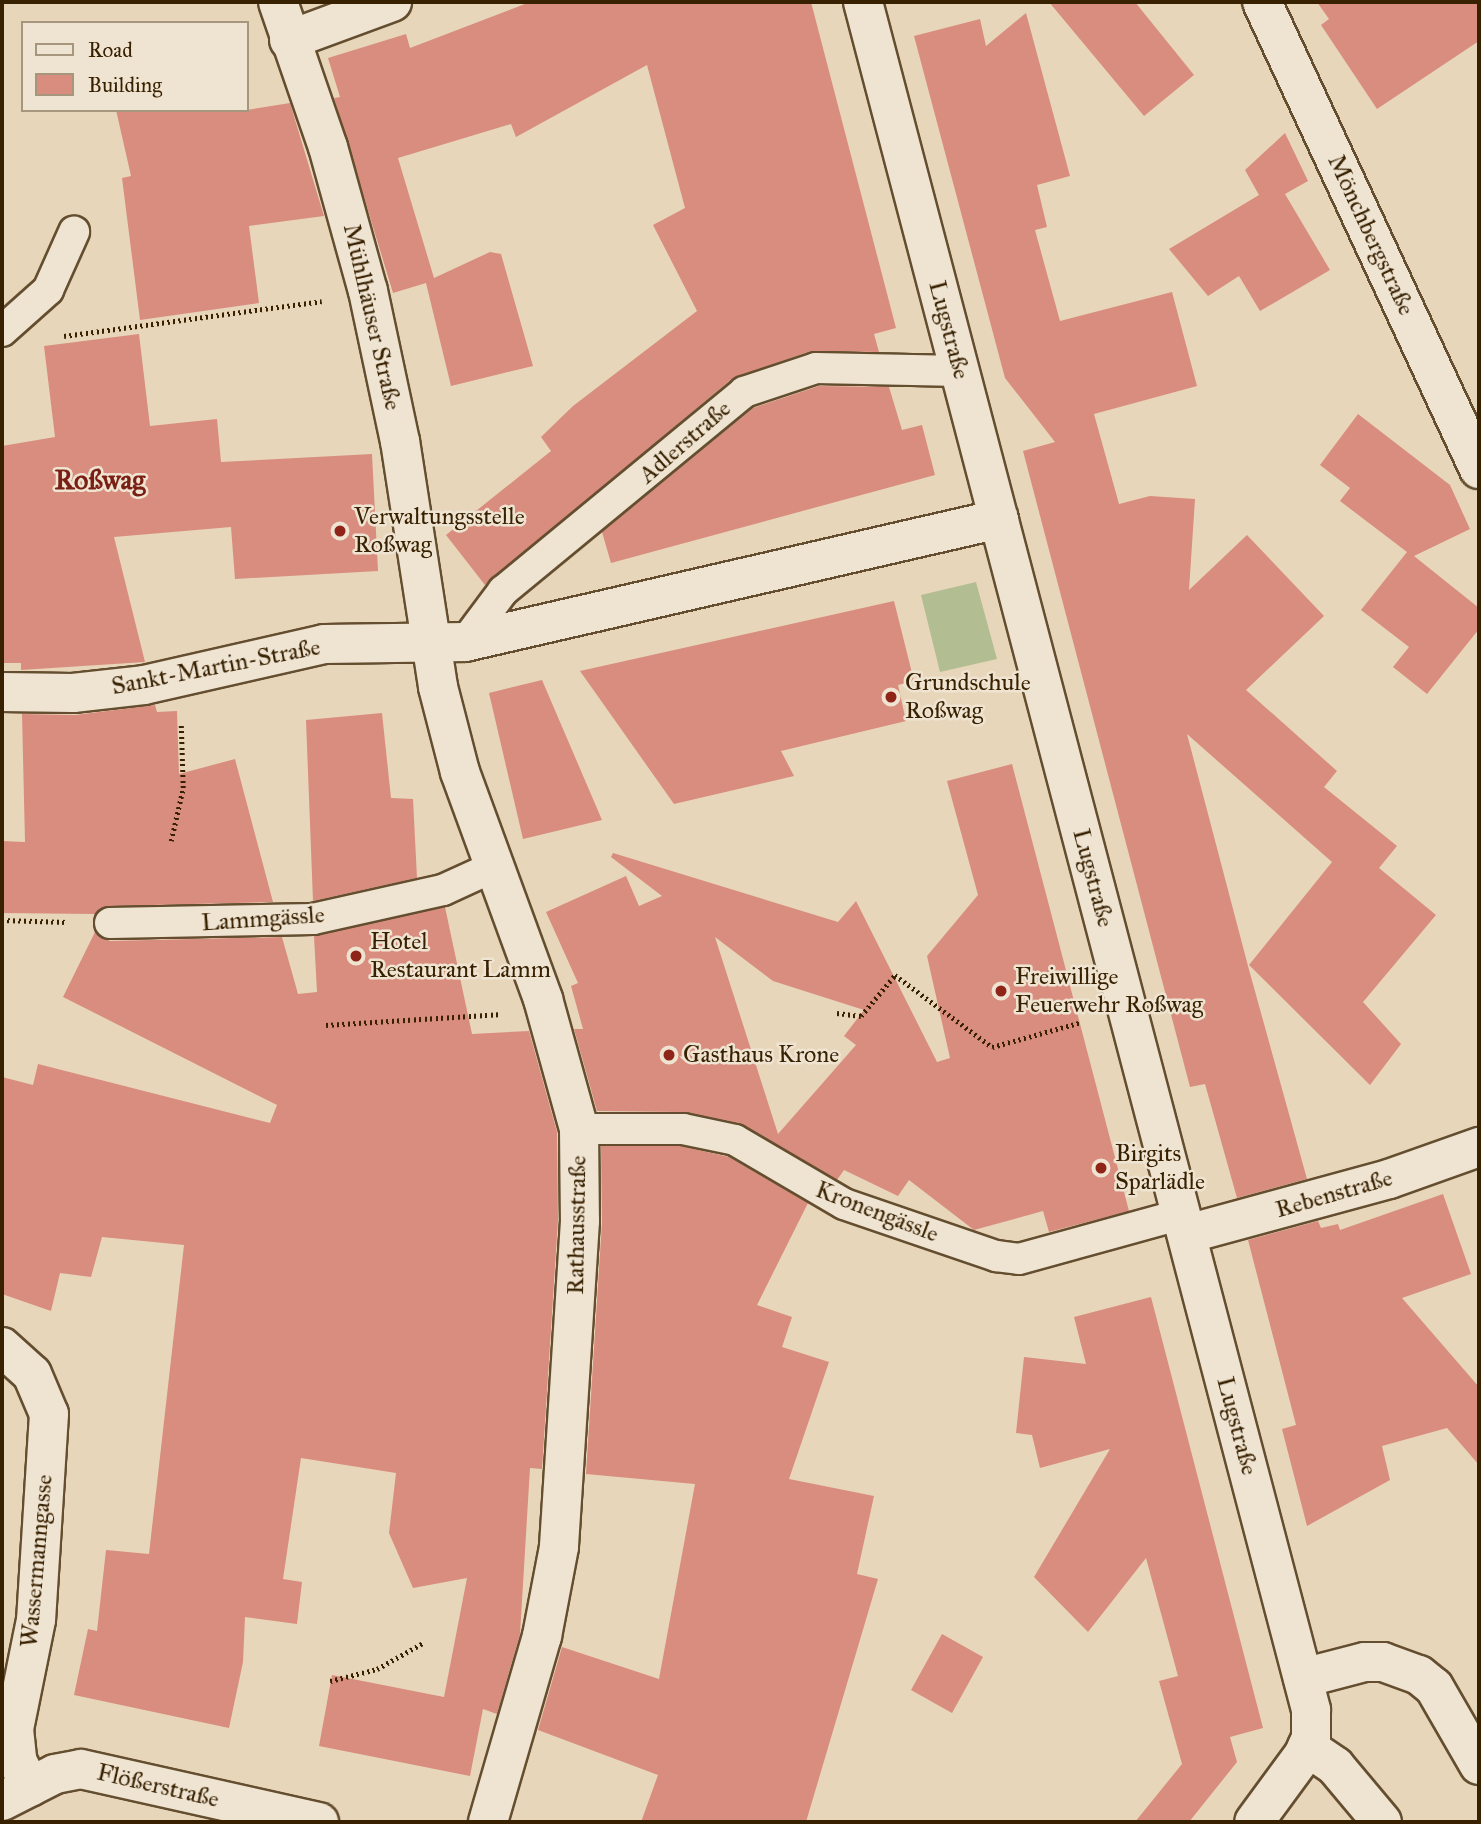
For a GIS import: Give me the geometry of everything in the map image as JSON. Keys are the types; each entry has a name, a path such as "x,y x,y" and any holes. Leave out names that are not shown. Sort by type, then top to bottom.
{"street":[{"name":"Mühlhäuser Straße","path":"278,2 328,148 368,291 447,641"},
{"path":"289,40 392,2"},
{"name":"Lugstraße","path":"863,2 1312,1719 1307,1747 1254,1822"},
{"name":"Mönchbergstraße","path":"1262,2 1479,469"},
{"path":"447,641 999,519"},
{"name":"Sankt-Martin-Straße","path":"2,692 73,693 174,678 324,645 447,641"},
{"name":"Rathausstraße","path":"447,641 460,772 543,999 579,1129 580,1221 559,1547 542,1636 488,1822"},
{"name":"Rebenstraße","path":"1184,1224 1389,1179 1479,1147"},
{"name":"Wassermanngasse","path":"2,1348 32,1374 48,1414 36,1620 14,1729 16,1794"},
{"path":"1303,1678 1364,1662 1411,1671 1434,1687 1479,1765"},
{"path":"1307,1747 1335,1766 1382,1822"},
{"name":"Flößerstraße","path":"16,1794 68,1770 88,1770 319,1822"}],"lane":[{"path":"2,331 27,313 65,262 74,232"},
{"name":"Adlerstraße","path":"447,641 503,591 744,391 816,369 960,371"},
{"name":"Lammgässle","path":"110,923 313,919 443,890 493,867"},
{"name":"Kronengässle","path":"579,1129 683,1129 735,1140 844,1204 1007,1257 1184,1224"}],"path":[{"path":"27,313 54,337 287,308"},
{"path":"171,841 183,788 174,678"},
{"path":"2,920 110,923"},
{"path":"837,1013 861,1016 895,975 992,1046 1127,1009"},
{"path":"326,1025 494,1016 543,999"},
{"path":"330,1681 377,1669 423,1643"}],"green space":[{"path":"976,582 997,659 940,672 921,595"}],"building":[{"path":"530,2 811,2 896,328 874,334 879,352 811,351 733,378 485,585 446,535 551,451 541,437 573,406 697,311 653,225 685,208 647,65 516,137 511,124 398,158 434,278 490,252 501,254 533,366 451,386 426,283 393,293 334,98 340,97 328,58 406,34 410,48"},
{"path":"1049,2 1135,2 1194,75 1144,116"},
{"path":"1317,2 1479,2 1479,41 1377,109 1321,25 1329,19"},
{"path":"1026,13 1070,176 1037,185 1047,227 1035,230 1060,321 1172,292 1197,386 1094,414 1119,504 1150,496 1195,499 1189,590 1247,535 1324,616 1246,690 1337,771 1324,787 1397,846 1379,868 1436,915 1363,1002 1401,1044 1370,1085 1249,965 1332,862 1187,734 1248,966 1307,1179 1237,1198 1205,1084 1190,1087 1023,451 1055,442 1005,378 914,36 980,19 986,46"},
{"path":"290,103 324,216 249,226 259,303 140,320 122,178 131,176 116,112 248,112 248,110"},
{"path":"1285,133 1308,181 1285,194 1330,270 1260,311 1239,276 1208,296 1169,249 1259,195 1245,170"},
{"path":"139,334 150,426 217,419 221,462 372,454 378,571 235,579 231,527 114,537 145,662 21,670 21,663 2,663 2,446 55,437 44,346"},
{"path":"819,386 889,387 902,430 922,425 935,475 611,563 602,532 753,408"},
{"path":"1358,414 1450,485 1470,529 1414,556 1479,608 1479,629 1427,694 1393,667 1409,647 1361,610 1407,552 1340,501 1350,488 1320,465"},
{"path":"894,601 914,681 898,685 906,721 781,751 794,776 674,804 580,671"},
{"path":"542,680 602,820 523,839 489,693"},
{"path":"155,705 157,712 177,711 179,774 235,759 273,902 110,906 95,914 2,913 2,841 25,842 22,714 75,715"},
{"path":"382,713 391,798 413,799 417,878 313,901 306,720"},
{"path":"1012,764 1129,1211 1049,1232 1043,1211 974,1230 909,1180 898,1196 844,1170 837,1180 739,1123 683,1112 597,1111 574,1029 583,1029 571,986 578,983 546,912 626,876 639,906 662,896 611,857 613,853 838,922 856,901 937,1062 950,1058 927,956 978,895 947,781","holes":["715,937 773,981 864,1010 844,1036 856,1045 778,1134"]},
{"path":"445,907 472,1034 529,1031 557,1132 558,1220 542,1469 530,1468 520,1634 497,1714 483,1709 470,1776 319,1746 332,1675 444,1697 467,1578 413,1588 389,1533 396,1473 301,1458 283,1579 302,1582 297,1624 245,1617 243,1662 229,1728 74,1695 88,1629 97,1631 106,1550 149,1554 184,1245 102,1237 91,1277 60,1273 51,1311 2,1294 2,1077 33,1085 38,1064 270,1123 277,1105 63,997 95,932 110,941 282,937 298,994 317,992 314,936"},
{"path":"601,1146 681,1146 729,1157 808,1203 757,1305 792,1317 782,1347 829,1362 789,1479 874,1496 857,1574 878,1579 806,1822 641,1822 658,1775 538,1730 562,1647 659,1679 695,1484 586,1474 602,1222"},
{"path":"1443,1194 1471,1274 1402,1298 1479,1387 1479,1465 1447,1428 1382,1446 1390,1480 1307,1526 1282,1429 1296,1425 1248,1240 1318,1221 1321,1228 1338,1224 1340,1230"},
{"path":"1151,1297 1263,1728 1230,1737 1237,1762 1189,1822 1135,1822 1182,1764 1159,1681 1178,1676 1146,1558 1088,1632 1034,1577 1110,1449 1040,1468 1032,1435 1016,1433 1024,1357 1086,1364 1074,1317"},
{"path":"942,1634 983,1657 952,1713 911,1690"}],"place":[{"name":"Verwaltungsstelle Roßwag","path":"340,531"},
{"name":"Grundschule Roßwag","path":"891,697"},
{"name":"Hotel Restaurant Lamm","path":"356,956"},
{"name":"Freiwillige Feuerwehr Roßwag","path":"1001,991"},
{"name":"Gasthaus Krone","path":"669,1055"},
{"name":"Birgits Sparlädle","path":"1101,1168"}],"district":[{"name":"Roßwag","path":"100,480"}]}
